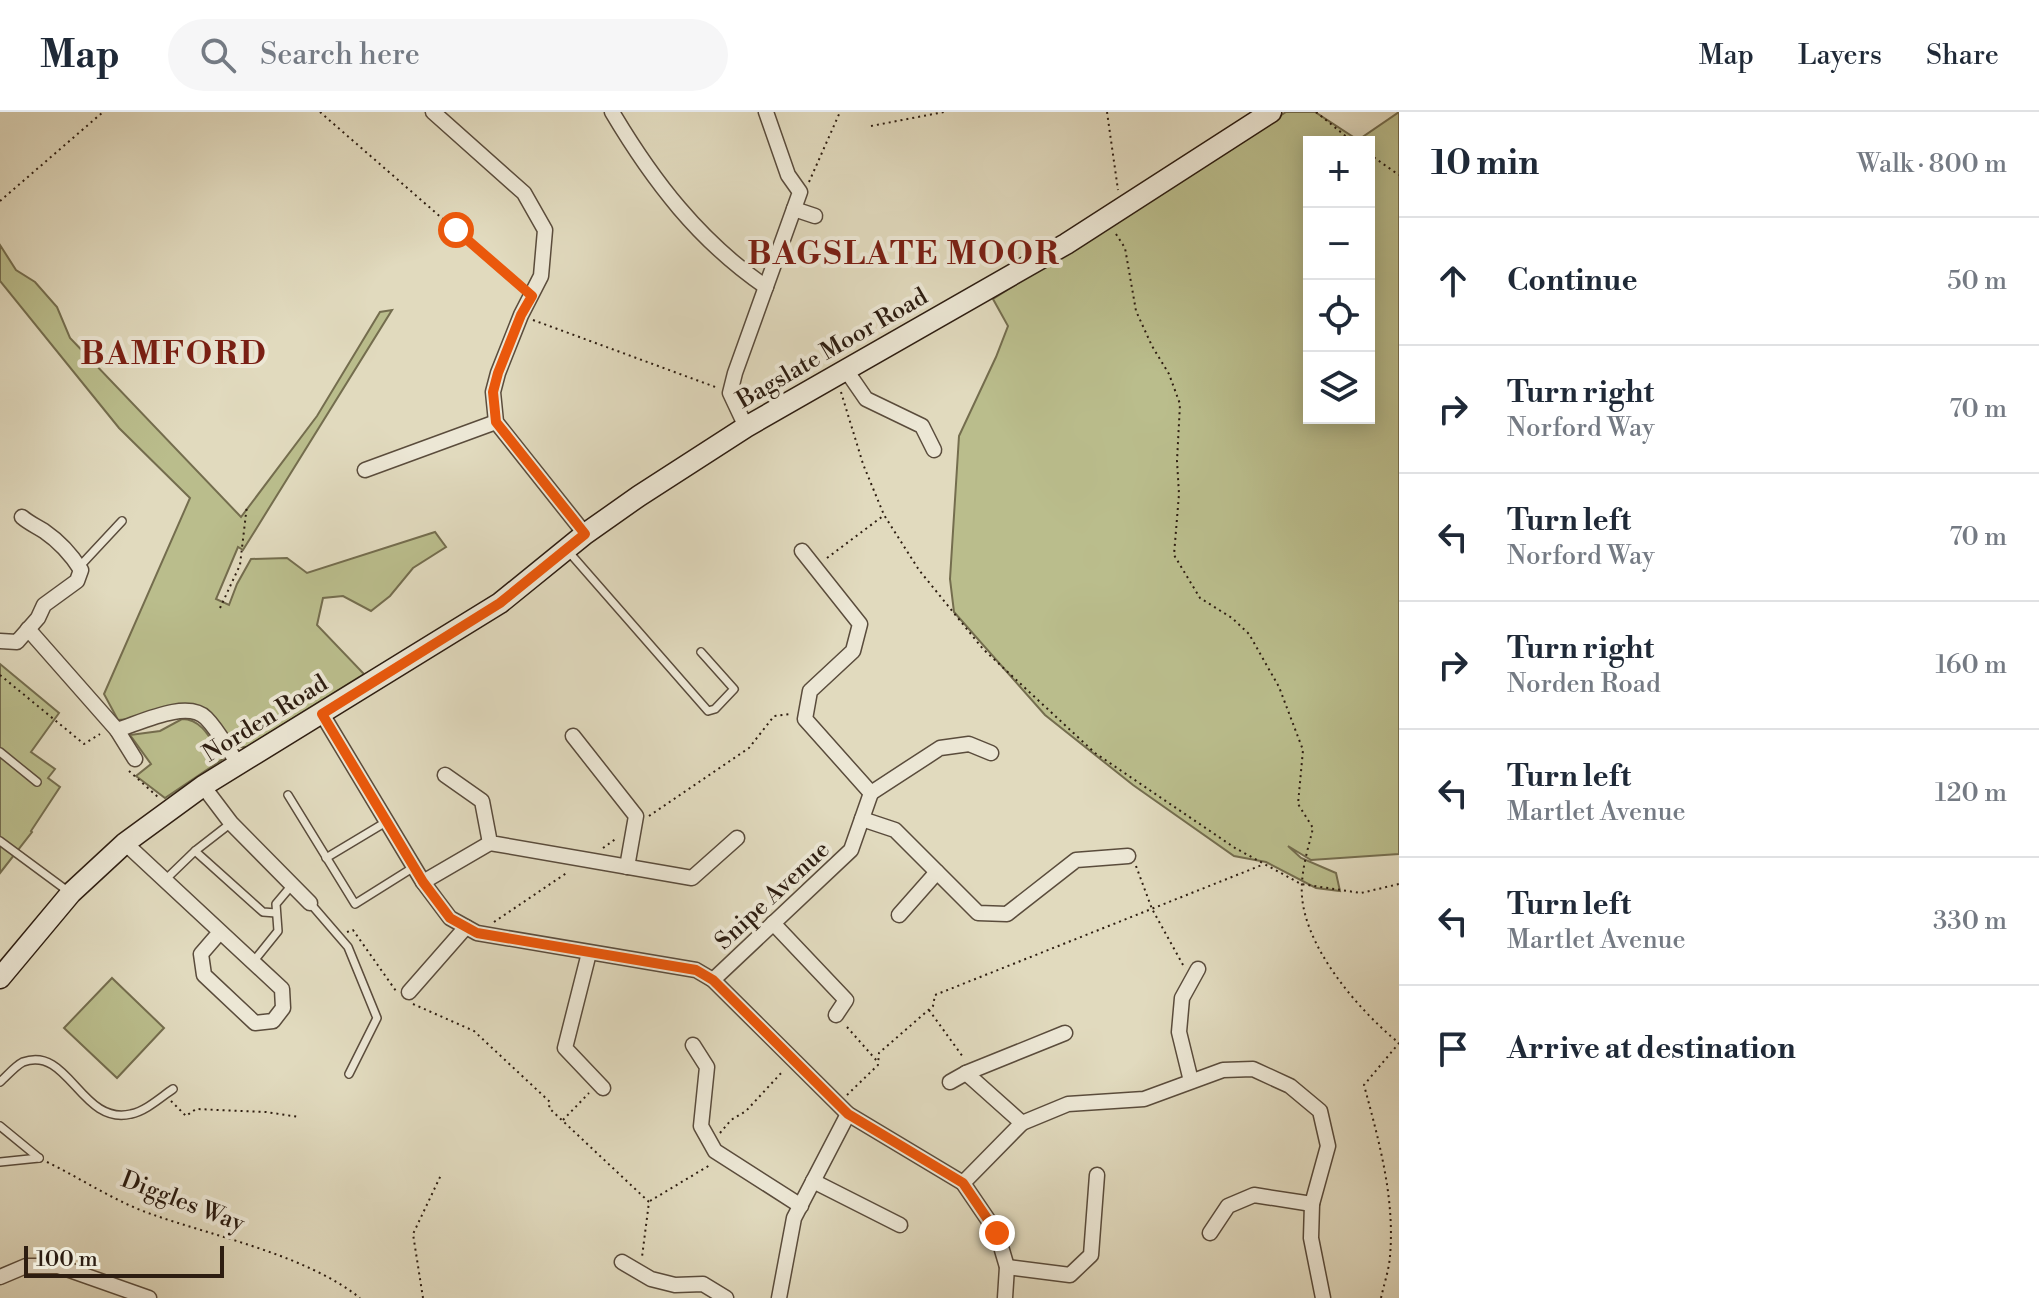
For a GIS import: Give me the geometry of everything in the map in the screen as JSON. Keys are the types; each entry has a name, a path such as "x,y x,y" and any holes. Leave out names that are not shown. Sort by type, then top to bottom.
{"street":[{"path":"433,112 524,193 545,230 541,276 521,315 496,383 493,406 496,422 585,534"},
{"path":"612,112 645,166 671,200 720,253 766,287"},
{"path":"746,427 730,393 800,192 788,175 766,112"},
{"name":"Bagslate Moor Road","path":"585,534 746,427 1114,214 1271,112"},
{"path":"794,209 815,216"},
{"path":"841,373 866,399 922,426 934,450"},
{"path":"365,470 496,422"},
{"path":"0,641 17,642 38,618 44,605 77,581 81,570 69,552 22,517"},
{"name":"Norden Road","path":"0,978 71,893 125,843 203,786 500,603 585,534"},
{"path":"802,551 860,624 853,651 810,691 805,719 871,793 940,748 969,744 991,753"},
{"path":"28,629 115,728 135,759"},
{"path":"115,728 179,710 192,710 205,717 239,765"},
{"path":"322,714 423,882 450,918 472,930 696,970 713,980 842,1109 963,1183 997,1233 1007,1267 1005,1298"},
{"path":"573,736 636,816 627,867"},
{"path":"445,775 482,801 490,843"},
{"path":"203,786 231,823 310,903"},
{"name":"Snipe Avenue","path":"713,980 851,850 871,793"},
{"path":"862,819 895,830 978,913 1007,914 1076,860 1128,856"},
{"path":"423,882 490,843 692,878 737,838"},
{"path":"125,843 282,989 283,1008 273,1021 255,1023 204,975 201,954 220,932"},
{"path":"899,915 937,872"},
{"path":"773,923 846,1000 836,1015"},
{"path":"409,992 472,930"},
{"path":"589,953 565,1048 601,1086"},
{"path":"1191,1081 1179,1032 1182,998 1195,974"},
{"path":"950,1082 1065,1033"},
{"path":"693,1045 707,1067 701,1126 715,1151 801,1206"},
{"path":"963,1183 1022,1123 1068,1104 1144,1099 1223,1070 1253,1069 1290,1086 1320,1111 1328,1146 1312,1204 1311,1238 1323,1298"},
{"path":"969,1072 1022,1123"},
{"path":"779,1298 794,1218 813,1181 842,1109"},
{"path":"1007,1267 1070,1275 1091,1255 1097,1175"},
{"path":"813,1181 900,1225"},
{"path":"1210,1233 1228,1206 1254,1195 1312,1204"},
{"path":"622,1262 651,1279 675,1285 703,1284 726,1298"},
{"path":"0,1277 26,1266 58,1266 149,1298"}],"lane":[{"path":"79,567 122,521"},
{"path":"567,549 708,711 715,709 734,689 701,652"},
{"path":"0,752 37,782"},
{"path":"288,795 355,904 414,867"},
{"path":"326,858 386,821"},
{"path":"166,879 231,823"},
{"path":"0,841 71,893"},
{"path":"195,851 263,912 276,913"},
{"path":"253,962 278,931 276,904 292,885"},
{"path":"310,903 348,947 377,1018 349,1074"},
{"path":"0,1082 21,1063 41,1059 54,1065 108,1115 133,1114 173,1089"},
{"path":"0,1126 39,1158"},
{"path":"0,1162 39,1158"}],"path":[{"path":"0,201 103,112"},
{"path":"320,112 532,296"},
{"path":"800,192 810,181 840,112"},
{"path":"871,126 944,112"},
{"path":"1107,112 1114,214 1125,248 1136,311 1169,374 1180,404 1179,494 1174,555 1200,598 1232,618 1249,634 1279,687 1303,750 1298,804 1313,828 1301,884 1315,941 1367,1014 1399,1043 1364,1085 1391,1206 1390,1258 1381,1298"},
{"path":"1316,112 1346,136"},
{"path":"1375,158 1399,175"},
{"path":"521,315 730,393"},
{"path":"841,373 863,464 884,515 919,570 983,649 1095,753 1235,848 1301,884 1361,893 1399,884"},
{"path":"220,608 240,565 247,505"},
{"path":"815,567 884,515"},
{"path":"0,675 84,744 115,728"},
{"path":"472,930 587,860 749,748 774,716 807,711"},
{"path":"135,759 128,773 170,811"},
{"path":"1128,856 1135,863 1152,909 1195,974"},
{"path":"842,1109 878,1065 879,1053 933,1006 935,995 1264,864"},
{"path":"339,936 353,930 401,999 474,1031 550,1102 549,1108 562,1121 649,1202"},
{"path":"929,1009 969,1072"},
{"path":"836,1015 878,1061"},
{"path":"711,1143 731,1120 746,1111 792,1059"},
{"path":"562,1121 601,1086"},
{"path":"164,1095 186,1116 196,1109 266,1112 299,1117"},
{"path":"649,1202 724,1156"},
{"name":"Diggles Way","path":"39,1158 136,1209 313,1269 360,1298"},
{"path":"423,1298 413,1234 441,1175"},
{"path":"640,1273 649,1202"}],"green space":[{"path":"1286,112 1315,112 1352,136 1303,136 1303,424 1375,424 1375,136 1364,136 1399,112 1399,854 1311,860 1288,846 1301,858 1336,873 1340,891 1316,888 1266,862 1234,856 1133,785 1045,715 954,612 950,579 959,436 1008,326 993,299"},
{"path":"0,245 16,270 35,282 57,307 70,338 241,517 317,416 380,312 392,310 243,550 238,547 216,599 229,605 251,559 287,558 307,573 435,532 446,547 413,568 390,596 371,611 343,596 323,598 317,625 364,674 247,747 235,747 208,713 118,720 104,694 190,498 119,428 0,281"},
{"path":"0,664 59,713 31,752 55,769 48,778 60,787 32,832 0,873"},
{"path":"182,719 202,727 223,759 165,798 136,776 151,764 130,735 160,731"},
{"path":"112,978 164,1028 117,1078 64,1028"}],"district":[{"name":"BAGSLATE MOOR","path":"904,253"},
{"name":"BAMFORD","path":"174,353"}],"route":[{"path":"456,230 532,296 498,373 493,392 496,422 585,534 500,603 322,714 423,882 450,918 477,933 696,970 713,980 848,1114 963,1183 997,1233"}]}
